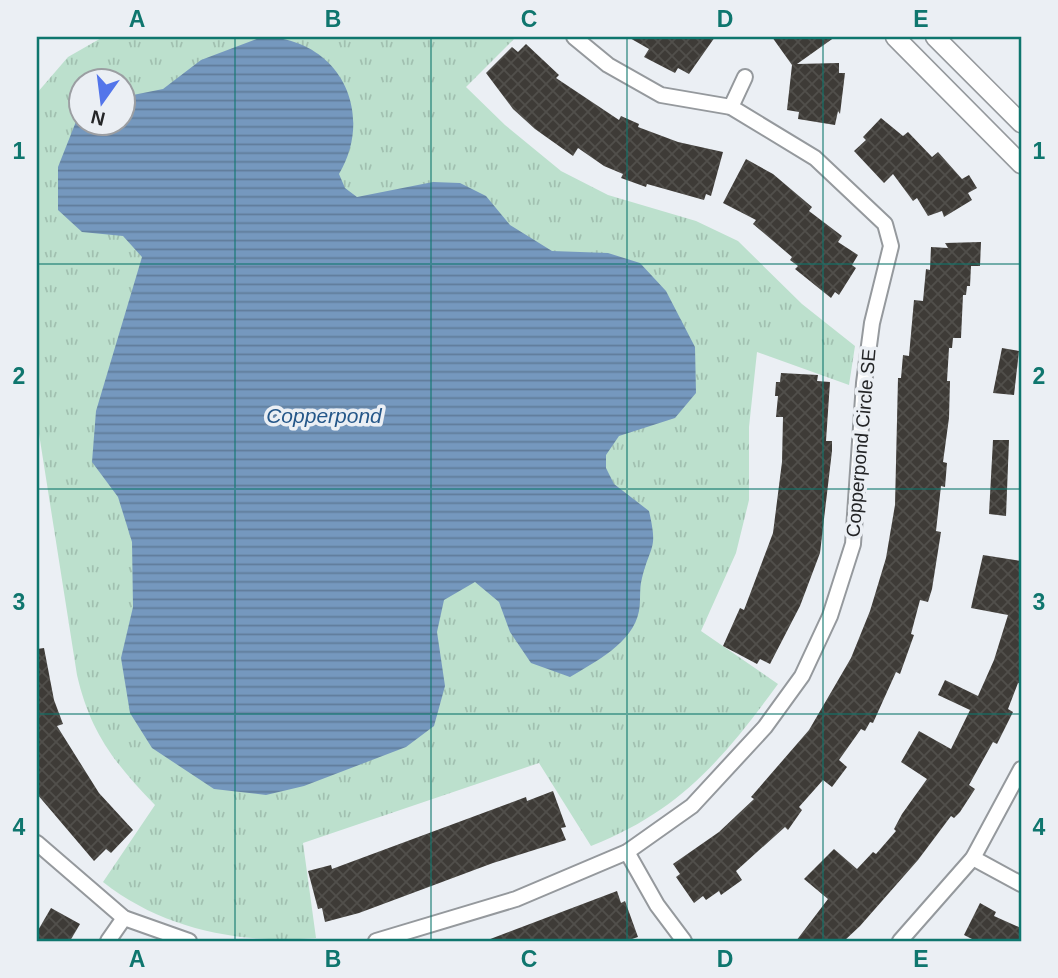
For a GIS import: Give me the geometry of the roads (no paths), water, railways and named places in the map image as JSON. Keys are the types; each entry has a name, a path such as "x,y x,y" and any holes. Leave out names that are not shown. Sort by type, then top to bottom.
{"street":[{"name":"Copperpond Circle SE","path":"376,941 516,899 627,852 692,806 765,727 807,664 830,617 853,544 864,383 872,323 891,246 885,224 815,158 732,107 661,95 608,65 574,37"},
{"path":"895,37 1021,164"},
{"path":"935,37 1021,123"},
{"path":"732,107 744,77"},
{"path":"900,941 973,858 1021,769"},
{"path":"37,843 124,918 189,941"},
{"path":"627,852 657,905 684,941"},
{"path":"973,858 1021,884"},
{"path":"108,941 124,918"}],"water":[{"name":"Copperpond","path":"262,37 289,40 311,50 330,64 343,82 351,103 353,126 349,150 339,174 345,188 357,197 433,182 460,183 486,196 510,225 552,251 608,253 640,263 666,291 695,347 696,393 675,418 619,436 606,455 606,468 614,484 649,511 653,533 652,546 641,582 639,611 629,633 621,642 570,677 531,663 510,632 499,602 475,582 444,600 437,632 445,686 434,726 406,747 304,786 266,795 214,789 152,748 130,713 121,658 133,607 132,542 118,497 92,462 96,411 142,257 123,236 82,232 58,210 58,167 70,136 136,136 136,94 163,89 201,60"}]}
